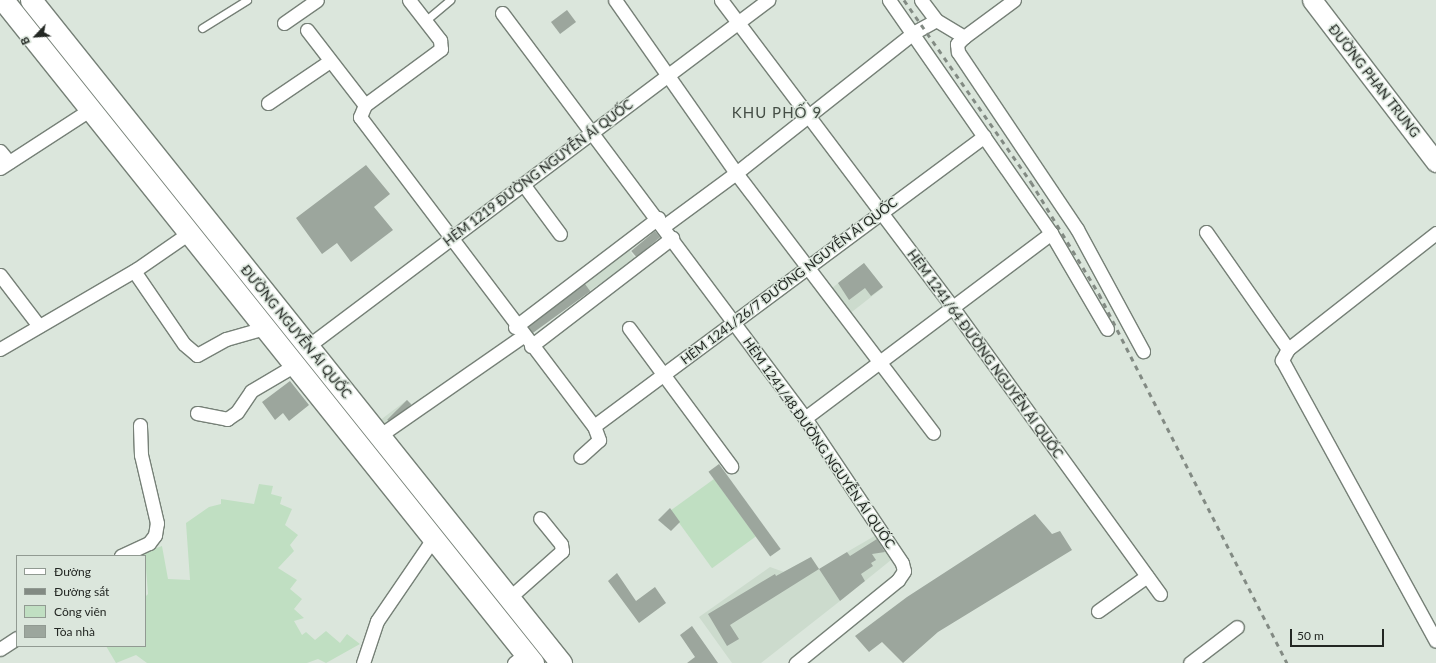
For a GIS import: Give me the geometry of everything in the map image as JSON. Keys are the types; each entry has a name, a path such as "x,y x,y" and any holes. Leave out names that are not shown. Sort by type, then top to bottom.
{"main road":[{"name":"ĐƯỜNG NGUYỄN ÁI QUỐC","path":"3,0 433,539 524,660"},
{"name":"ĐƯỜNG PHAN TRUNG","path":"1312,0 1436,162"},
{"name":"ĐƯỜNG NGUYỄN ÁI QUỐC","path":"35,1 379,436 561,663"}],"street":[{"path":"284,23 317,0"},
{"path":"409,0 440,40 441,50 365,105 359,113 362,121 452,237 523,336 594,426 599,440 580,457"},
{"path":"615,0 666,77 736,173 806,268 881,362 933,433"},
{"name":"HẺM 1241/64 ĐƯỜNG NGUYỄN ÁI QUỐC","path":"721,0 953,308 1160,594"},
{"name":"HẺM 1219 ĐƯỜNG NGUYỄN ÁI QUỐC","path":"308,346 768,0"},
{"path":"890,0 1051,233 1107,329"},
{"path":"921,0 936,20 964,37"},
{"path":"1014,0 964,37 957,44 958,52 1080,233 1143,351"},
{"name":"HẺM 1241/48 ĐƯỜNG NGUYỄN ÁI QUỐC","path":"502,13 594,131 736,323 805,418 902,563 901,577 796,663"},
{"path":"523,336 661,222 736,173 913,33 936,20"},
{"path":"307,30 365,105"},
{"path":"268,103 330,61"},
{"path":"0,151 5,165 91,109"},
{"name":"HẺM 1241/26/7 ĐƯỜNG NGUYỄN ÁI QUỐC","path":"594,426 663,374 736,323 806,268 984,136"},
{"path":"523,184 560,234"},
{"path":"1206,232 1288,349"},
{"path":"0,349 134,271 189,233"},
{"path":"805,418 1051,233"},
{"path":"1436,234 1288,349 1283,365 1436,641"},
{"path":"379,436 523,336 672,238"},
{"path":"134,271 184,344 197,355 226,339 265,328"},
{"path":"0,275 39,326"},
{"path":"630,328 731,466"},
{"path":"197,413 227,419 237,412 251,391 295,365"},
{"path":"123,555 149,543 156,535 157,523 141,455 140,425"},
{"path":"509,598 562,551 561,544 540,518"},
{"path":"363,663 376,621 433,539"},
{"path":"1098,612 1147,576"},
{"path":"1190,663 1237,627"},
{"path":"0,648 16,639"}],"lane":[{"path":"202,28 247,0"},
{"path":"425,21 450,0"}],"shaded area":[{"path":"628,248 636,260 526,333 519,322"},
{"path":"864,263 883,287 849,314 830,289"},
{"path":"407,400 413,408 381,432 375,424"},
{"path":"878,534 891,560 865,581 847,552"},
{"path":"811,557 840,601 761,663 732,663 699,617 770,567 784,572"}],"green space":[{"path":"714,479 756,536 712,568 670,511"},
{"path":"259,484 273,486 271,494 282,497 280,504 292,509 285,525 298,535 290,545 294,551 278,568 297,580 290,589 302,599 294,609 304,618 294,621 302,635 306,632 315,640 326,631 340,643 347,634 360,644 326,663 318,659 307,663 147,663 136,655 116,663 107,647 146,647 146,596 148,594 146,555 137,555 162,546 168,579 190,580 186,523 209,507 221,504 221,499 254,504"}],"building":[{"path":"567,10 576,22 560,34 551,22"},
{"path":"366,165 390,194 374,207 393,230 351,262 337,243 322,254 296,218"},
{"path":"655,231 660,237 636,257 631,251"},
{"path":"864,263 883,287 871,296 865,288 849,300 838,283"},
{"path":"585,284 590,291 533,333 528,326"},
{"path":"290,381 309,405 289,421 283,413 275,420 262,402"},
{"path":"407,400 411,404 391,424 387,420"},
{"path":"719,464 781,549 770,557 708,472"},
{"path":"670,508 680,522 671,531 658,520"},
{"path":"1035,514 1052,534 1060,531 1072,550 938,632 903,663 882,642 869,652 855,636 907,597"},
{"path":"877,539 885,552 872,554 876,560 871,563 873,566 861,574 865,581 840,601 819,569 847,552 850,556"},
{"path":"811,557 819,569 730,625 739,639 727,646 708,614 775,574 776,576"},
{"path":"617,573 636,601 655,587 666,603 639,623 608,581"},
{"path":"692,626 718,663 687,663 695,657 680,635"}],"railway":[{"path":"904,0 1031,182 1099,294 1287,663"}],"district":[{"name":"KHU PHỐ 9","path":"777,113"}]}
